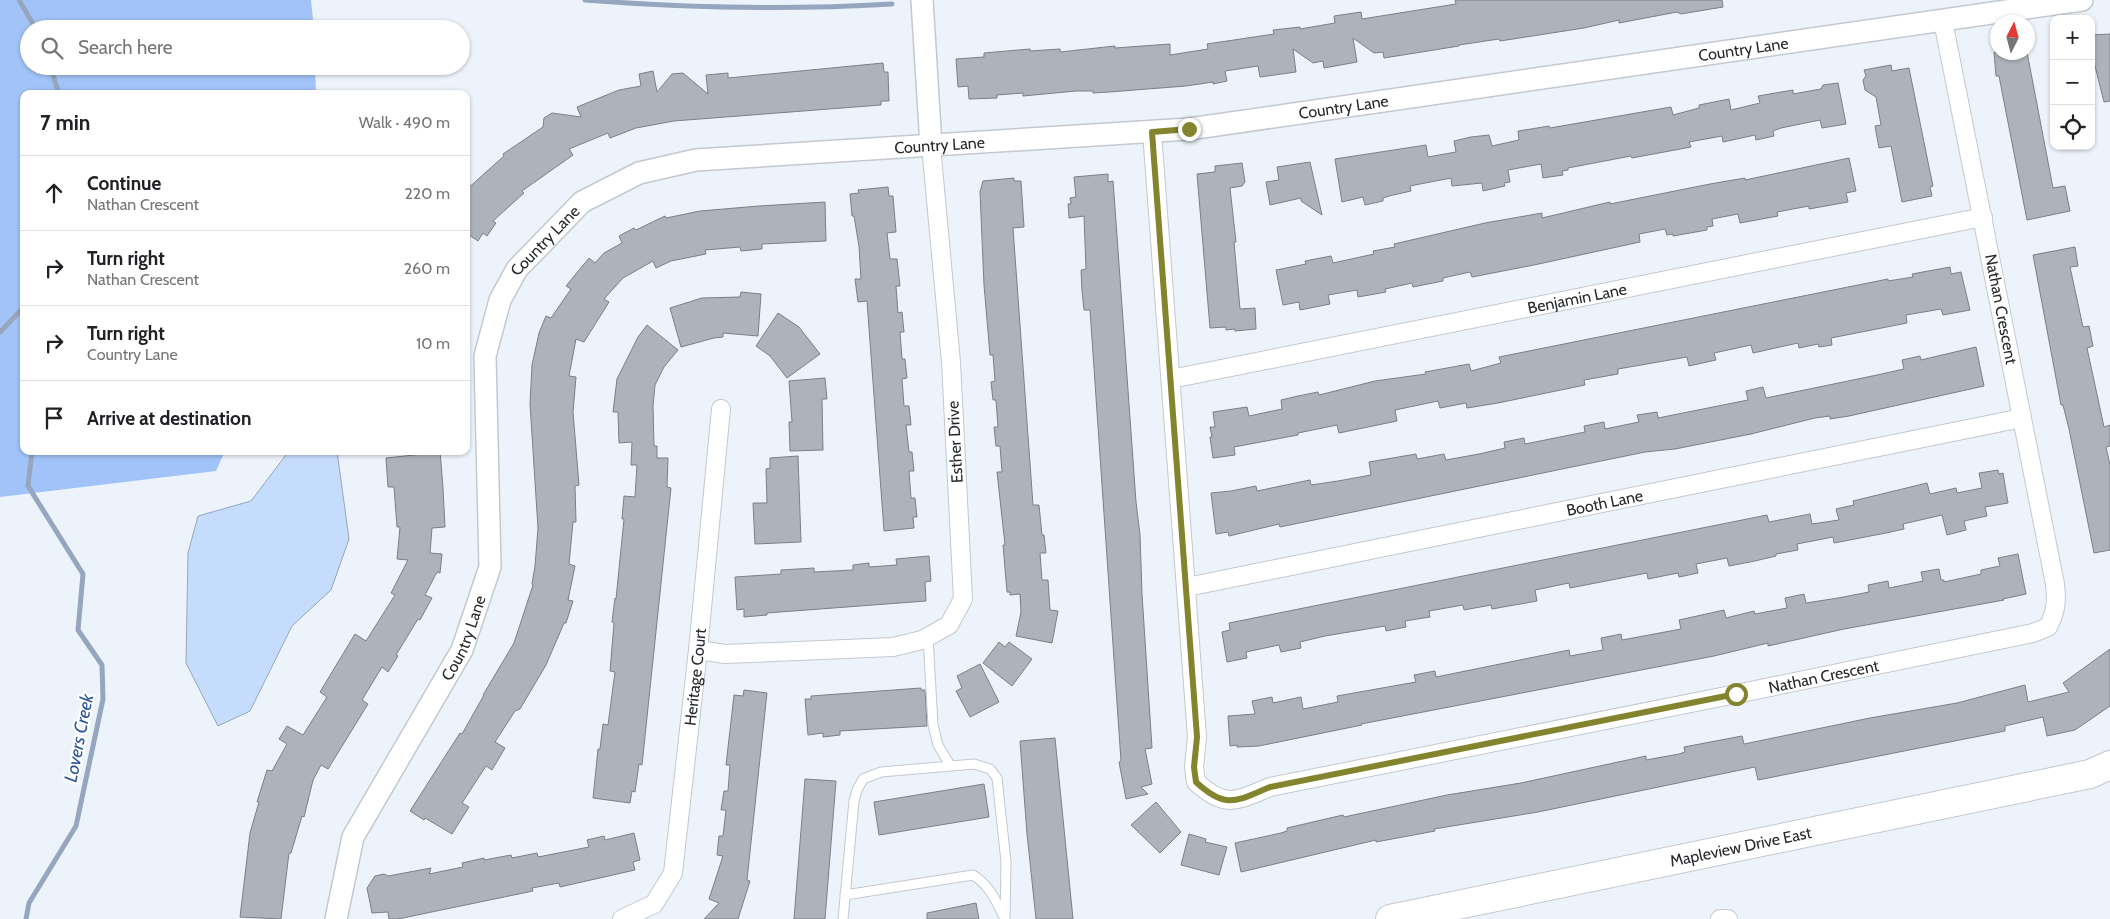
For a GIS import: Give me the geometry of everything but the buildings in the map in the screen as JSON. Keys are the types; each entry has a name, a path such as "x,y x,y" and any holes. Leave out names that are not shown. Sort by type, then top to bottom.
{"main road":[{"name":"Mapleview Drive East","path":"1390,919 2103,772"}],"street":[{"name":"Esther Drive","path":"698,650 725,654 893,647 928,637 949,626 963,599 951,362 931,146 922,0"},
{"name":"Country Lane","path":"336,919 353,837 462,650 490,567 485,356 500,300 517,269 582,202 639,173 696,160 1189,129 2082,0"},
{"name":"Nathan Crescent","path":"1152,132 1172,379 1197,737 1194,767 1196,782 1211,796 1232,801 1270,787 1736,694 2033,632 2048,627 2055,614 2057,601 1943,21"},
{"name":"Benjamin Lane","path":"1172,379 1983,217"},
{"name":"Heritage Court","path":"622,919 654,904 673,873 698,650 721,409"},
{"name":"Booth Lane","path":"1186,587 2022,418"},
{"path":"1720,919 1728,919"}],"lane":[{"path":"928,637 934,725 938,745 950,765"},
{"path":"842,919 854,801 863,779 881,772 974,764 990,769 996,778 1006,862 1004,918"},
{"path":"845,896 973,875 982,880 990,890 1004,918"}],"shaded area":[{"path":"0,0 311,0 313,20 20,20 20,75 315,75 316,90 20,90 20,455 223,455 216,471 0,497"},
{"path":"286,455 338,455 349,539 331,590 292,626 250,711 218,726 186,663 188,553 198,516 251,501"}],"waterway":[{"name":"Lovers Creek","path":"19,0 31,20"},
{"path":"585,0 661,5 738,7 892,4"},
{"name":"Lovers Creek","path":"53,75 58,90"},
{"path":"0,332 20,311"},
{"name":"Lovers Creek","path":"26,919 29,903 76,826 103,699 102,665 78,630 83,574 28,486 32,455"}],"route":[{"path":"1189,129 1152,132 1172,379 1197,737 1194,767 1196,782 1211,796 1232,801 1270,787 1736,694"}]}
